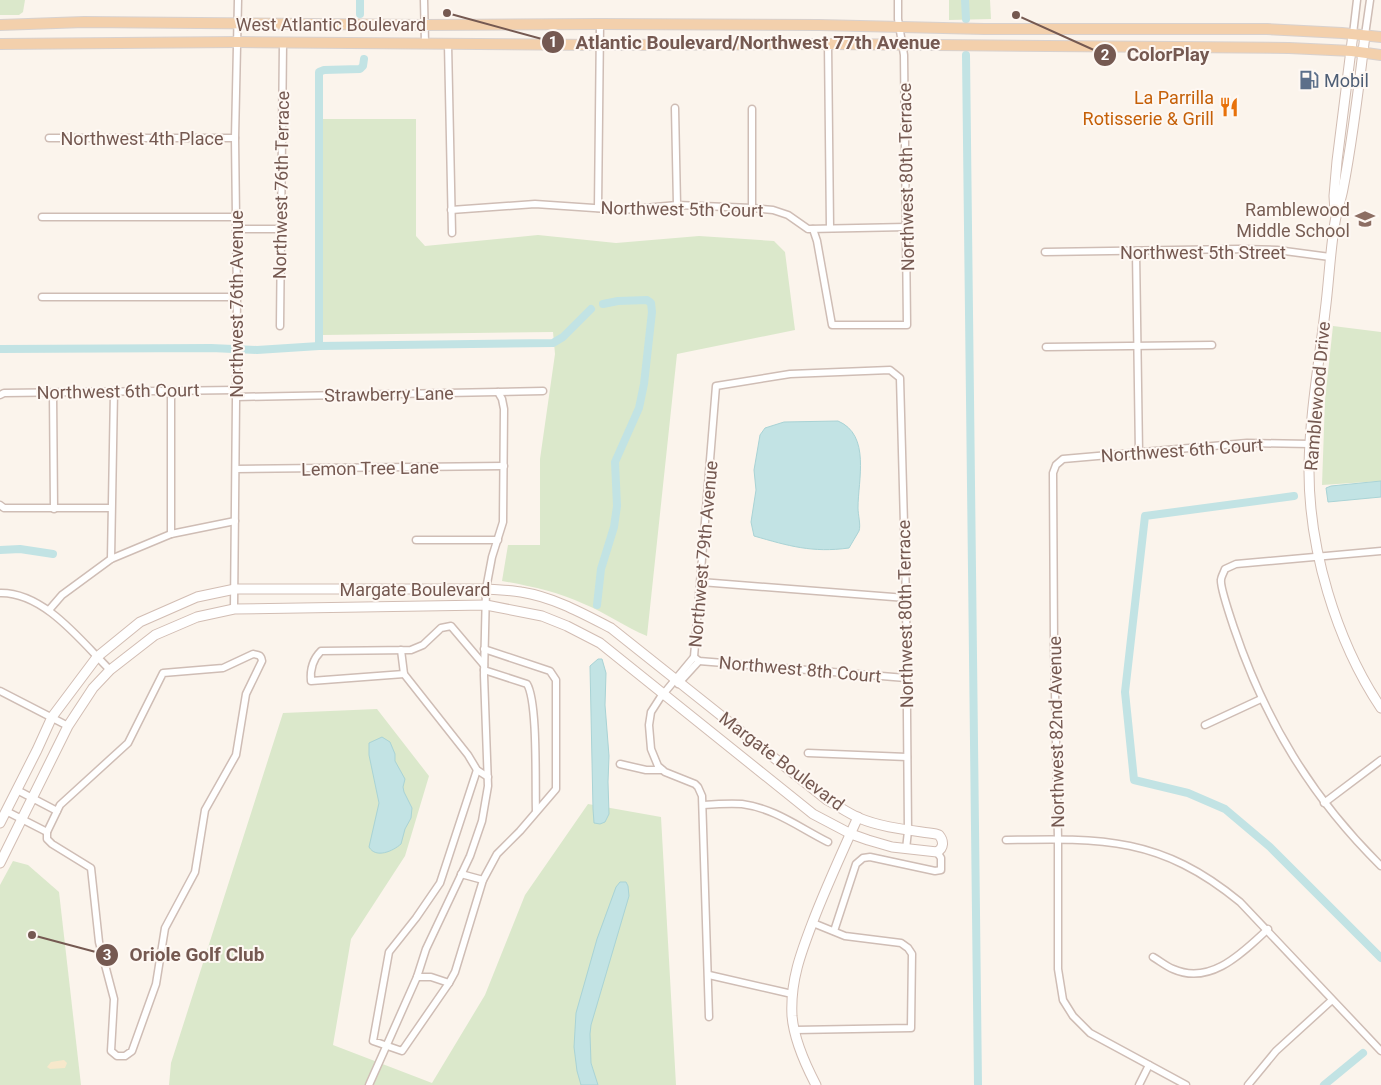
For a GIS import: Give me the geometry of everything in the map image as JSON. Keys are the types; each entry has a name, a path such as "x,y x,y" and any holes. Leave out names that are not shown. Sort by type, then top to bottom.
{"main road":[{"name":"West Atlantic Boulevard","path":"0,25 84,22 425,25 600,24 942,29 1266,30 1381,37"},
{"name":"West Atlantic Boulevard","path":"0,44 237,42 600,46 828,44 1280,48 1352,51 1381,55"}],"street":[{"name":"Northwest 76th Avenue","path":"234,609 237,297 235,138 238,0"},
{"path":"424,0 425,43"},
{"name":"Northwest 80th Terrace","path":"813,229 817,241 832,325 907,325 903,45 898,0"},
{"name":"Ramblewood Drive","path":"1335,220 1334,196 1337,161 1357,0"},
{"name":"Ramblewood Drive","path":"1370,0 1348,164 1335,220 1330,257 1314,395 1310,444 1310,488 1319,557 1329,600 1353,659 1381,708"},
{"path":"598,208 600,24"},
{"name":"Northwest 76th Terrace","path":"280,326 283,43"},
{"path":"448,44 452,233"},
{"path":"828,44 830,228"},
{"path":"676,108 677,205"},
{"path":"752,109 752,208"},
{"name":"Northwest 4th Place","path":"49,138 235,138"},
{"name":"Northwest 5th Court","path":"451,210 535,204 623,210 677,205 773,210 788,216 808,229 907,227"},
{"path":"42,217 235,217"},
{"path":"236,228 280,229"},
{"name":"Northwest 5th Street","path":"1045,252 1277,250 1330,257"},
{"path":"1136,252 1139,453"},
{"path":"42,297 237,297"},
{"path":"1046,346 1212,345"},
{"name":"Northwest 79th Avenue","path":"662,770 654,758 651,749 649,725 651,712 660,698 678,681 696,659 716,386 790,374 890,370 900,378"},
{"name":"Northwest 80th Terrace","path":"900,378 906,598 908,831 906,849"},
{"path":"171,390 171,534"},
{"name":"Northwest 6th Court","path":"0,395 4,393 171,390 236,393"},
{"path":"111,559 114,391"},
{"name":"Strawberry Lane","path":"236,393 543,391"},
{"path":"369,1085 417,977 426,949 462,874 482,821 488,786 484,668 486,588 492,557 503,522 504,409 498,392"},
{"path":"53,393 54,509"},
{"name":"Northwest 6th Court","path":"1056,465 1063,459 1247,443 1310,444"},
{"name":"Northwest 82nd Avenue","path":"1056,465 1053,472 1058,969 1063,1000 1073,1016 1090,1033 1149,1065"},
{"name":"Lemon Tree Lane","path":"236,469 504,466"},
{"path":"0,505 4,508 111,508"},
{"path":"50,610 62,595 111,559 171,534 235,521"},
{"path":"416,540 498,540"},
{"path":"1381,551 1236,564 1225,569 1221,580 1229,613 1245,662 1262,699 1303,773 1324,803 1358,843 1381,866"},
{"path":"701,582 906,598"},
{"name":"Margate Boulevard","path":"0,823 52,717 97,656 140,622 197,597 235,589 486,588 521,592 550,599 576,609 611,628 827,800 875,824 939,835 942,841 941,849 937,852 879,844 850,834 813,814 600,643 542,616 486,605 234,609 197,617 155,635 110,670 93,688 68,726 0,863"},
{"path":"0,593 28,598 50,610 110,670"},
{"path":"404,674 312,681 310,674 315,657 321,651 411,650 423,645 441,628 451,626 484,668 527,684 530,689 533,708 536,811"},
{"path":"477,770 440,883 416,918 389,952 373,1041 402,1051 449,984 483,880 497,854 520,831 556,789 556,680 550,671 484,649"},
{"path":"401,650 404,674 468,755 477,770 488,777"},
{"path":"253,654 261,657 261,666 246,694 236,755 205,810 195,872 165,928 156,984 132,1051 125,1056 117,1056 111,1050 114,999 99,942 91,868 52,844 47,839 47,832 60,805 128,743 163,673 223,668 253,654"},
{"name":"Northwest 8th Court","path":"696,659 906,678"},
{"path":"0,691 68,726"},
{"path":"1205,725 1262,699"},
{"path":"808,753 907,757"},
{"path":"1324,803 1381,760"},
{"path":"620,764 646,770 662,770 689,781 698,787 702,796 709,1017"},
{"path":"17,790 57,811"},
{"path":"703,805 742,804 755,807 788,819 828,842"},
{"path":"6,811 47,832"},
{"path":"816,1085 805,1063 792,1018 792,994 795,972 828,882 858,817"},
{"path":"1006,840 1058,839 1114,842 1144,848 1170,857 1219,884 1268,929 1381,1051"},
{"path":"834,931 856,864 863,858 870,857 934,871 941,870 941,858 937,852"},
{"path":"462,874 483,880"},
{"path":"795,1030 910,1028 912,954 908,948 901,943 845,936 813,923"},
{"path":"1153,957 1174,970 1186,973 1214,970 1234,960 1268,929"},
{"path":"709,975 792,994"},
{"path":"417,977 431,977 449,984"},
{"path":"1248,1085 1276,1051 1332,1000"},
{"path":"1139,1085 1149,1065 1186,1085"}],"green space":[{"path":"0,0 25,0 23,12 19,15 0,15"},
{"path":"949,0 990,0 991,19 949,20"},
{"path":"323,119 416,119 416,236 425,246 538,235 616,243 699,236 774,241 785,252 795,330 677,354 647,636 564,596 502,581 508,545 540,545 540,459 555,354 553,332 322,335"},
{"path":"1333,326 1381,332 1381,481 1322,485 1325,400"},
{"path":"377,709 429,776 405,856 351,939 333,1045 432,1083 485,995 525,895 588,804 661,817 676,1085 169,1085 171,1063 283,713"},
{"path":"13,861 28,865 59,892 81,1085 0,1085 0,885"}],"sand":[{"path":"64,1060 67,1063 65,1068 50,1069 47,1067 51,1062"}],"water":[{"path":"838,421 848,428 855,437 859,447 858,508 860,529 849,548 812,549 790,546 754,536 751,522 756,490 754,470 760,435 765,428 784,422"},
{"path":"1381,481 1381,497 1328,502 1326,488 1331,486"},
{"path":"598,659 602,659 606,673 605,705 609,756 609,814 605,822 600,824 594,823 593,809 590,666"},
{"path":"382,737 390,742 395,754 395,761 405,779 404,792 412,808 411,818 405,829 401,844 385,853 376,853 369,847 379,803 369,755 369,743"},
{"path":"620,882 626,882 629,896 590,1034 591,1063 598,1085 581,1085 574,1047 576,1013 597,939 616,887"}],"waterway":[{"path":"360,0 360,14"},
{"path":"965,0 966,19"},
{"path":"966,55 978,1085"},
{"path":"319,346 319,72 324,70 360,69 363,66 364,59"},
{"path":"597,605 601,569 614,527 617,506 615,462 639,408 644,384 652,312 651,303 647,300 618,301 603,304"},
{"path":"0,349 211,348 257,350 319,346 553,343 563,337 591,309"},
{"path":"1294,496 1145,516 1125,692 1134,780 1188,793 1225,809 1270,847 1381,958"},
{"path":"0,550 20,549 53,554"},
{"path":"1324,1085 1363,1053"}],"place":[{"name":"Atlantic Boulevard/Northwest 77th Avenue","path":"447,13"},
{"name":"ColorPlay","path":"1016,15"},
{"name":"Mobil","path":"1309,80"},
{"name":"La Parrilla Rotisserie & Grill","path":"1229,107"},
{"name":"Ramblewood Middle School","path":"1365,219"},
{"name":"Oriole Golf Club","path":"32,935"}]}
